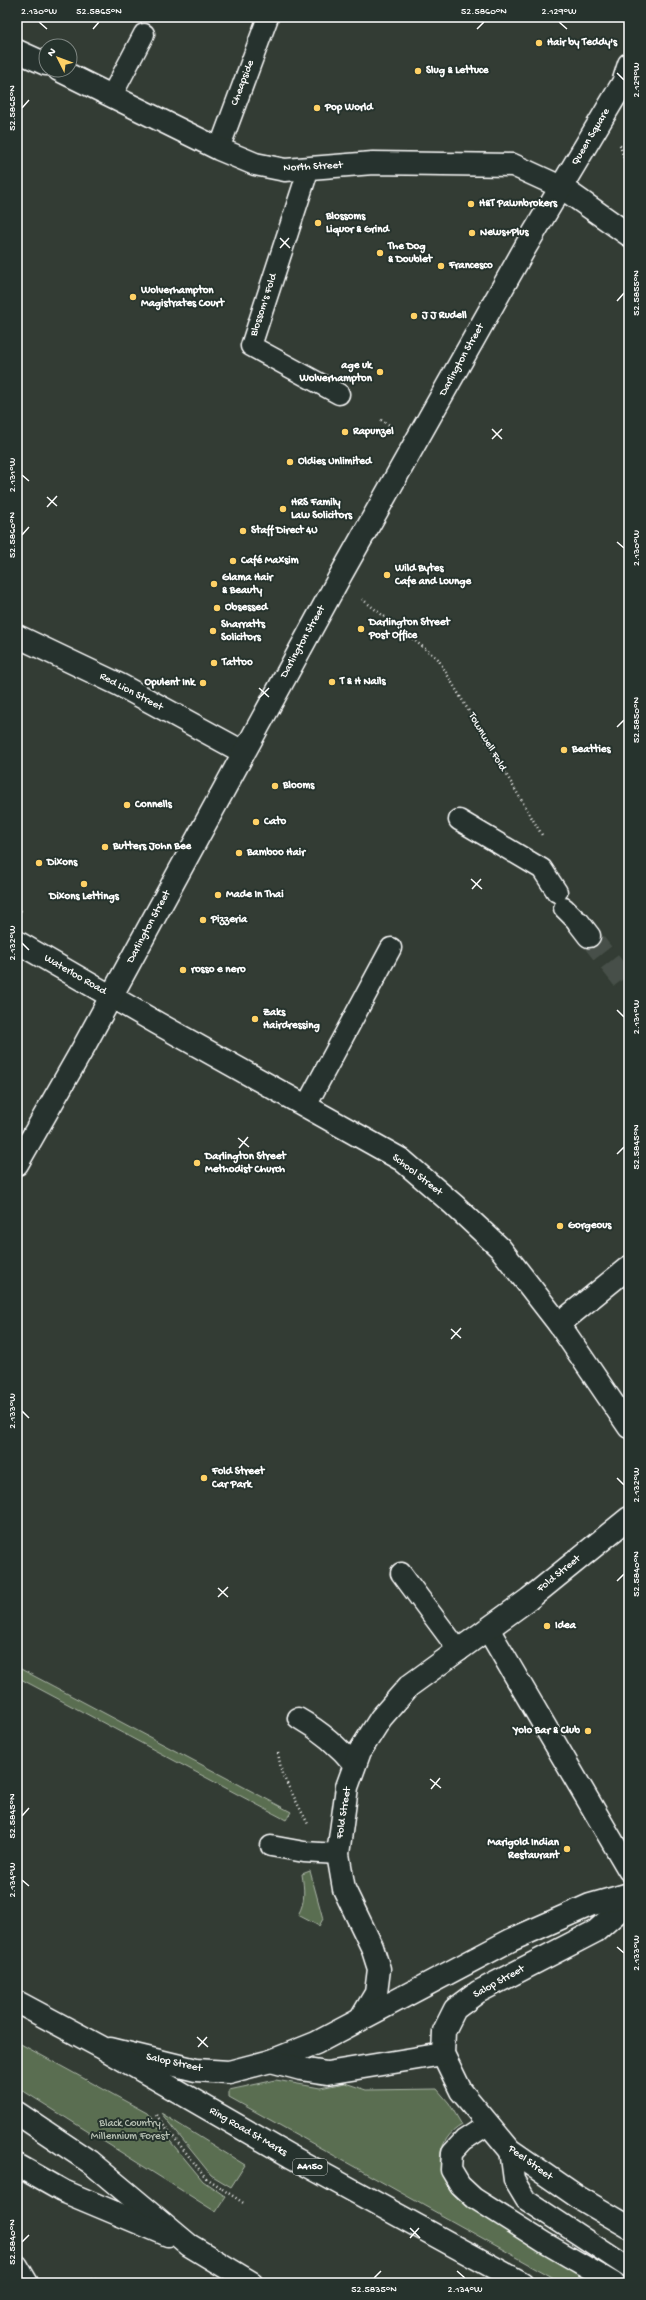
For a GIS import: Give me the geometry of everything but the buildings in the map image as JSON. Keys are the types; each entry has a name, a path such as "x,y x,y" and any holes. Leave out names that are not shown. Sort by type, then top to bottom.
{"main road":[{"path":"17,51 38,60"},
{"name":"Queen Square","path":"561,187 623,83 629,64"},
{"name":"North Street","path":"76,78 218,149 254,164 284,170 373,163 513,165 561,187 629,235"},
{"name":"Darlington Street","path":"17,1164 111,996 338,580 526,246 561,187"},
{"name":"Red Lion Street","path":"17,636 120,685 243,752"},
{"name":"Waterloo Road","path":"17,942 111,996"},
{"name":"School Street","path":"111,996 402,1160 454,1204 500,1248 559,1324 629,1427"},
{"path":"559,1324 629,1267"},
{"name":"Fold Street","path":"360,2020 376,1993 379,1969 372,1947 344,1889 338,1854 347,1787 360,1751 381,1718 409,1686 488,1629 629,1518"},
{"path":"488,1629 629,1870"},
{"name":"Salop Street","path":"101,2047 196,2070 229,2072 271,2061 316,2043 511,1940 590,1905 629,1894"},
{"name":"Salop Street","path":"271,2061 301,2069 328,2073 443,2054 444,2031 455,2009 478,1992 596,1932 629,1902"},
{"name":"Ring Road St Marks","path":"17,2002 101,2047 290,2156 522,2283"},
{"name":"Peel Street","path":"443,2054 461,2091 487,2125 510,2150 578,2197 629,2227"},
{"path":"17,2113 90,2162 189,2244 252,2283"},
{"path":"17,2166 63,2191 189,2244"},
{"path":"17,2266 27,2283"}],"lane":[{"name":"Cheapside","path":"218,149 268,17"},
{"path":"112,95 144,34"},
{"name":"Blossom's Fold","path":"309,168 251,346 339,394"},
{"path":"459,820 542,869 572,915"},
{"path":"306,1106 391,948"},
{"path":"401,1574 459,1651"},
{"path":"298,1718 320,1730 336,1743 355,1766"},
{"path":"271,1846 315,1853 338,1854"},
{"path":"487,2125 464,2140 452,2153 451,2170 460,2185 474,2198 538,2239 614,2283"},
{"path":"510,2150 514,2180 526,2200 629,2268"}],"path":[{"name":"Townwell Fold","path":"338,580 438,659 544,839"},
{"path":"278,1753 282,1774 313,1834 315,1853"},
{"path":"17,1955 23,1959 17,1969"},
{"path":"150,2112 157,2115 207,2179 245,2204"},
{"path":"50,2282 94,2279 103,2283"}],"green space":[{"path":"17,1667 291,1812 286,1820 17,1677"},
{"path":"310,1871 323,1919 319,1926 298,1915 301,1910 304,1890 302,1874"},
{"name":"Black Country Millennium Forest","path":"17,2042 147,2113 203,2181 226,2197 216,2212 17,2087"},
{"path":"276,2080 320,2088 345,2083 366,2090 437,2089 449,2103 462,2125 453,2131 447,2139 442,2148 440,2157 443,2176 447,2186 454,2195 525,2242 596,2283 563,2283 229,2097 229,2090"},
{"path":"161,2113 245,2165 231,2187 211,2175"}],"tunnel":[{"path":"589,936 629,987"}],"place":[{"name":"Hair by Teddy's","path":"539,43"},
{"name":"Slug & Lettuce","path":"418,71"},
{"name":"Pop World","path":"317,108"},
{"name":"H&T Pawnbrokers","path":"471,204"},
{"name":"Blossoms Liquor & Grind","path":"318,223"},
{"name":"News+Plus","path":"472,233"},
{"name":"The Dog & Doublet","path":"380,253"},
{"name":"Francesco","path":"441,266"},
{"name":"Wolverhampton Magistrates Court","path":"133,297"},
{"name":"J J Rudell","path":"414,316"},
{"name":"age uk Wolverhampton","path":"380,372"},
{"name":"Rapunzel","path":"345,432"},
{"name":"Oldies Unlimited","path":"290,462"},
{"name":"HRS Family Law Solicitors","path":"283,509"},
{"name":"Staff Direct 4U","path":"243,531"},
{"name":"Café Maxsim","path":"233,561"},
{"name":"Wild Bytes Cafe and Lounge","path":"387,575"},
{"name":"Glama Hair & Beauty","path":"214,584"},
{"name":"Obsessed","path":"217,608"},
{"name":"Darlington Street Post Office","path":"361,629"},
{"name":"Sharratts Solicitors","path":"213,631"},
{"name":"Tattoo","path":"214,663"},
{"name":"T & H Nails","path":"332,682"},
{"name":"Opulent Ink","path":"203,683"},
{"name":"Beatties","path":"564,750"},
{"name":"Blooms","path":"275,786"},
{"name":"Connells","path":"127,805"},
{"name":"Cato","path":"256,822"},
{"name":"Butters John Bee","path":"105,847"},
{"name":"Bamboo Hair","path":"239,853"},
{"name":"Dixons","path":"39,863"},
{"name":"Dixons Lettings","path":"84,884"},
{"name":"Made In Thai","path":"218,895"},
{"name":"Pizzeria","path":"203,920"},
{"name":"rosso e nero","path":"183,970"},
{"name":"Zaks Hairdressing","path":"255,1019"},
{"name":"Darlington Street Methodist Church","path":"197,1163"},
{"name":"Gorgeous","path":"560,1226"},
{"name":"Fold Street Car Park","path":"204,1478"},
{"name":"Idea","path":"547,1626"},
{"name":"Yolo Bar & Club","path":"588,1731"},
{"name":"Marigold Indian Restaurant","path":"567,1849"}]}
